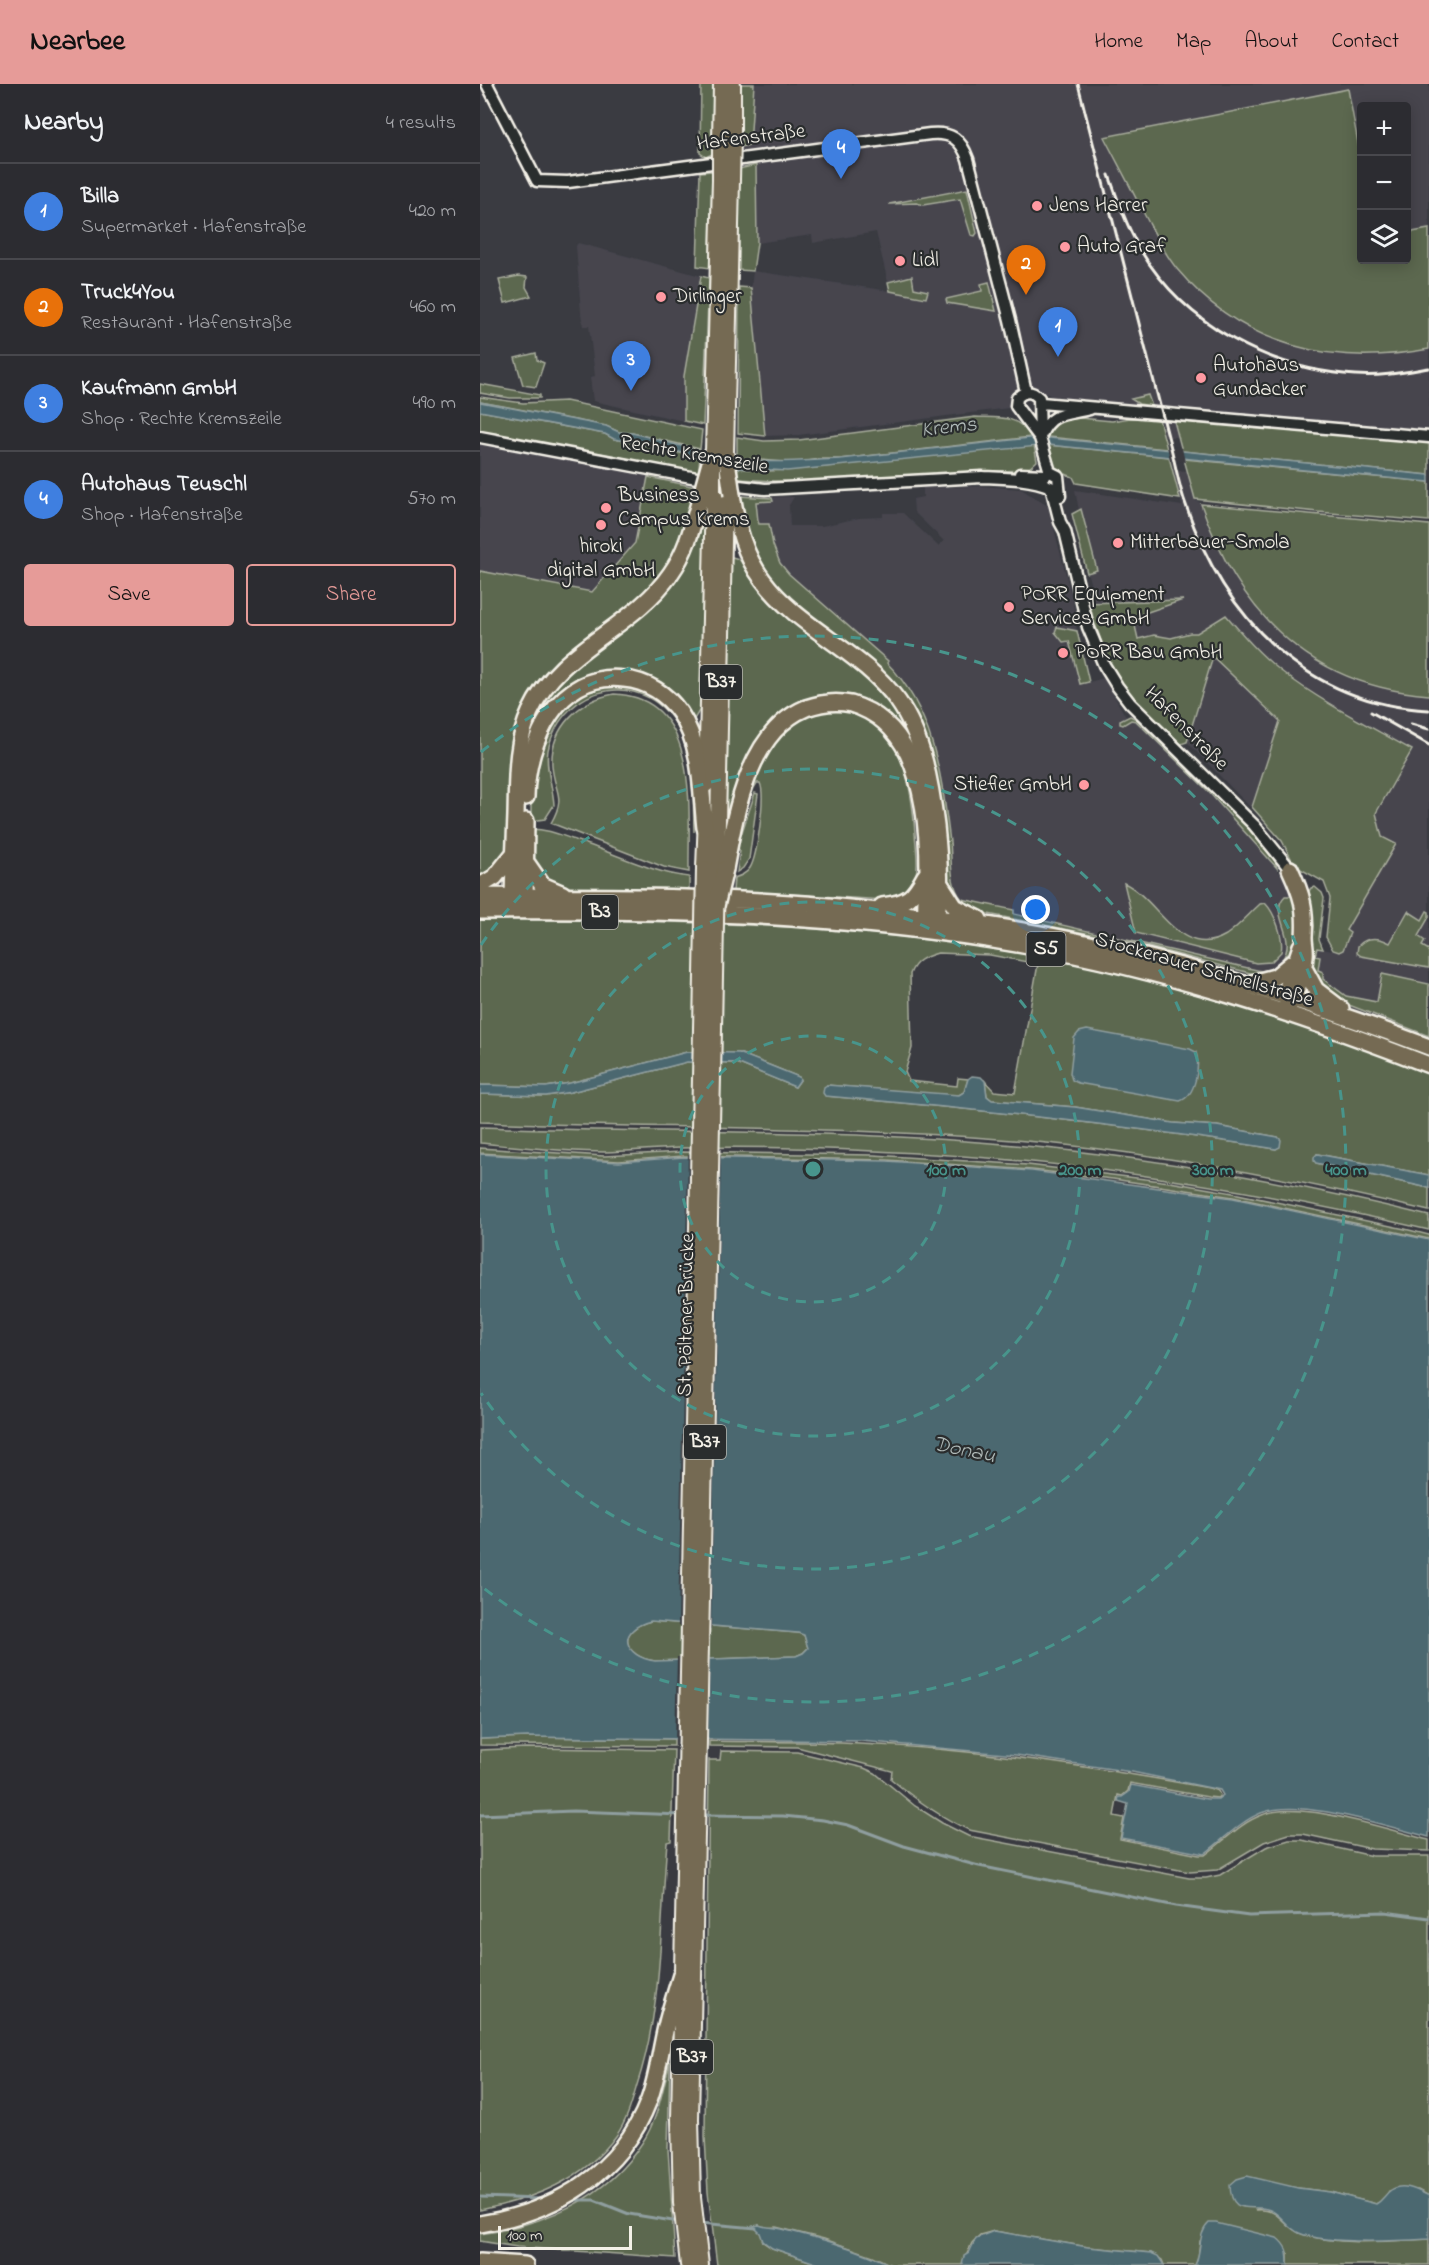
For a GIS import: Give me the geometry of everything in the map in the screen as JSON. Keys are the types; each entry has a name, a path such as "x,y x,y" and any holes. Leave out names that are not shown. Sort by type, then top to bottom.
{"highway":[{"path":"719,453 718,494 762,579 787,605 875,675 899,703 907,717 922,754 931,793 937,837 939,882 931,922"},
{"path":"519,903 519,752 522,734 537,698 561,668 641,605 671,573 718,494 719,453"},
{"path":"570,897 542,885 520,857 526,791 536,740 548,716 563,698 575,689 603,679 632,680 645,684 666,697 680,712 695,748 705,828"},
{"path":"716,906 715,869 750,772 760,752 770,737 788,719 813,706 834,702 855,706 876,714 892,728 912,764 921,802 931,922"},
{"path":"480,886 520,857"},
{"path":"1284,1013 1300,964 1305,923 1303,901 1290,869"},
{"path":"858,909 896,905 906,901 916,892 928,870"},
{"path":"939,882 955,907 993,926"},
{"name":"B3","path":"480,896 519,903 676,906"},
{"name":"B3","path":"480,911 519,903 570,897 676,906"},
{"name":"Stockerauer Schnellstraße","path":"676,906 858,909 931,922 1108,963 1284,1013 1429,1065"},
{"name":"Stockerauer Schnellstraße","path":"676,906 801,919 993,926 1087,943 1247,984 1353,1018 1429,1047"},
{"path":"1247,984 1275,977 1300,964"},
{"path":"1300,964 1316,990 1353,1018"},
{"path":"480,2224 526,2213 566,2197 605,2169 622,2149 637,2126 648,2101 681,1975"},
{"path":"480,2262 525,2265"}],"main road":[{"path":"721,84 727,141"},
{"path":"719,453 727,141 733,84"},
{"name":"B37","path":"715,869 705,828 718,494"},
{"name":"B37","path":"707,1029 715,869 718,494"},
{"name":"B37","path":"707,1029 716,906"},
{"name":"St. Pöltener Brücke","path":"681,1975 707,1029"},
{"name":"St. Pöltener Brücke","path":"700,2265 693,2198 691,2119 707,1029"},
{"name":"B37","path":"681,1975 679,2164 688,2265"}],"street":[{"name":"Hafenstraße","path":"487,84 537,181 568,182 930,134 950,135 959,140 968,159 1010,320 1026,392 1021,394 1016,402 1017,410 1040,438"},
{"path":"1026,392 1036,394 1042,414"},
{"path":"1042,414 1057,416 1097,407"},
{"path":"1023,417 1097,407 1429,437"},
{"name":"Hafenstraße","path":"1042,414 1040,438 1049,478 1060,522 1065,531 1088,627 1104,665 1130,703 1254,825 1290,869"},
{"name":"Rechte Kremszeile","path":"480,437 765,489 905,480 1012,478 1021,474 1049,478"}],"shaded area":[{"path":"754,84 1429,84 1429,229 1411,232 1411,102 1357,102 1357,139 1347,89 1104,138 1149,224 1177,268 1214,305 1240,322 1293,346 1318,352 1371,356 1429,349 1429,431 1172,411 1179,437 1164,437 1160,421 1152,408 1051,396 1033,386 1024,386 1016,389 1011,395 1009,408 799,435 765,436 751,288 753,271 890,291 876,232 813,243 812,235 757,243 756,166 739,169 740,147 750,145"},
{"path":"578,243 701,276 684,376 684,421 593,401 590,377 595,376 589,326 583,326 581,313 576,246"},
{"name":"Business Campus Krems","path":"480,433 600,453 698,473 696,487 669,481 630,550 592,592 480,571"},
{"path":"1173,470 1188,471 1195,499 1201,504 1213,534 1239,585 1261,614 1289,641 1331,669 1368,685 1429,695 1429,984 1383,974 1377,1002 1346,996 1323,979 1324,973 1317,970 1317,948 1338,952 1345,947 1350,933 1346,930 1396,844 1382,837 1376,813 1309,690 1257,650 1226,615 1197,633 1171,638 1154,635 1138,639 1132,617 1181,600 1091,602 1091,586 1072,514 1079,510 1075,490 1182,506"},
{"path":"981,486 1021,489 1048,506 1073,601 1077,631 1089,682 1104,678 1126,717 1120,721 1123,725 1131,720 1136,721 1246,832 1285,879 1294,897 1279,913 1289,945 1282,961 1276,967 1266,971 1255,971 1014,914 1014,910 962,899 959,896 954,886 947,813 938,764 927,724 917,703 899,675 797,589 760,539 753,497 794,497 789,505 790,526 822,526 859,518 883,517 883,513 903,513 938,546 944,541 914,512 913,499 923,497 923,488"},
{"path":"1213,656 1280,721 1251,808 1187,742"}],"green space":[{"path":"701,84 713,84 712,154 706,157 700,153"},
{"path":"740,84 754,84 750,145 740,147"},
{"path":"1348,89 1357,137 1357,264 1411,264 1411,232 1429,229 1429,349 1393,354 1358,355 1324,352 1291,345 1260,333 1231,317 1203,296 1172,262 1154,233 1104,137"},
{"path":"756,165 757,243 753,271 739,270 739,169"},
{"path":"712,171 710,268 697,266 700,172"},
{"path":"967,189 977,233 975,236 971,235 960,199 923,205 917,203 889,204"},
{"path":"519,276 527,277 526,287 531,296 505,303 499,280"},
{"path":"701,276 709,278 703,425 684,421 684,376"},
{"path":"912,276 914,288 928,291 926,298 890,291 888,282"},
{"path":"989,282 996,311 947,303 946,299 982,291 981,284"},
{"path":"739,287 751,288 765,436 738,433"},
{"path":"536,353 537,360 544,363 536,387 523,385 515,358"},
{"path":"480,384 540,395 540,398 510,398 480,393"},
{"path":"1148,395 1152,406 1139,404 1131,399"},
{"path":"480,397 523,403 566,401 702,430 700,449 619,432 606,426 480,402"},
{"path":"480,411 605,434 614,439 700,458 698,473 600,453 480,433"},
{"path":"975,417 1014,421 1020,424 1031,437 796,463 737,458 737,437 764,441 799,440"},
{"path":"1080,418 1112,421 1130,418 1159,419 1167,449 1048,437 1048,431 1055,422"},
{"path":"1174,421 1429,442 1429,475 1182,451"},
{"path":"1034,445 1037,461 1027,470 797,482 737,479 737,468 769,471 804,469"},
{"path":"1048,445 1169,457 1180,499 1076,483 1073,477 1057,469"},
{"path":"1184,459 1429,482 1429,521 1195,499"},
{"path":"648,477 696,487 691,519 668,571 533,696 507,853 501,863 480,881 480,571 592,592 635,543"},
{"path":"739,496 772,498 773,501 756,502 758,521 759,524 769,524 773,545 780,563 789,574 888,661 887,663 903,681 916,702 933,746 939,770 950,842 953,880 962,899 1014,910 1014,914 1261,971 1278,965 1286,951 1286,934 1279,910 1280,903 1285,896 1291,896 1297,919 1295,940 1285,963 1270,972 1254,974 1126,941 970,910 950,894 911,716 782,595 751,552"},
{"path":"1201,504 1429,525 1429,695 1387,689 1349,677 1315,659 1285,637 1258,610 1236,579 1217,543"},
{"path":"705,507 702,706 693,721 633,675 551,704 520,815 526,734 550,685 644,608"},
{"path":"1081,509 1097,570 1087,573 1072,514"},
{"path":"730,558 739,559 745,567 748,566 885,691 912,737 923,783 865,702 785,713 725,838 723,831"},
{"path":"1183,600 1133,617 1138,639 1154,635 1171,638 1197,633 1226,615 1266,658 1296,682 1345,713 1412,750 1376,813 1382,837 1396,844 1346,930 1350,933 1343,950 1339,952 1333,950 1326,937 1330,898 1324,882 1295,866 1282,841 1252,807 1280,721 1213,657 1187,742 1181,744 1140,705 1122,684 1108,660 1094,621 1090,618 1087,603"},
{"path":"1057,627 1077,631 1089,682 1080,684 1069,641 1063,642 1055,632"},
{"path":"631,684 665,702 686,734 695,783 694,832 691,769 680,732 666,711 648,698 629,691 608,691 588,697 571,709 557,727 547,757 554,805 545,819 531,821 531,791 535,758 558,709 591,686"},
{"path":"614,694 642,700 663,714 676,736 684,761 688,790 689,872 664,867 551,823 559,800 552,765 556,739 569,718 578,709 601,697"},
{"path":"823,710 846,710 865,715 880,726 892,740 907,776 911,796 917,859 913,884 905,892 886,900 733,891 734,878 750,868 755,852 762,800 760,783 757,783 754,788 737,834 744,802 757,769 766,754 788,728 803,717"},
{"path":"1130,716 1143,722 1240,817 1272,856 1277,868 1206,789 1136,721 1131,720 1123,725 1120,724 1120,721"},
{"path":"755,793 758,794 749,859 737,872 740,851 737,847"},
{"path":"531,829 552,832 660,871 689,877 689,889 562,887 552,884 545,879 536,865"},
{"path":"1124,883 1137,891 1183,935 1196,941 1210,941 1226,935 1260,904 1265,903 1278,926 1281,952 1271,962 1256,963 1136,933"},
{"path":"1315,887 1324,898 1319,939 1323,949 1317,948 1315,956 1320,957 1318,970 1323,972 1323,979 1346,996 1377,1002 1382,974 1429,984 1429,1036 1336,1000 1312,976 1310,954 1314,926 1309,891"},
{"path":"1408,911 1422,920 1427,911 1429,912 1429,917 1418,936 1425,941 1422,946 1429,950 1429,968 1361,956 1357,953 1358,946 1369,939 1390,943"},
{"path":"480,919 774,926 921,939 1066,962 1204,996 1429,1072 1429,1175 1317,1154 1316,1163 1429,1188 1429,1211 1332,1189 1185,1161 1037,1142 828,1130 480,1122 480,1094 546,1096 571,1092 687,1062 737,1063 795,1087 800,1080 799,1077 739,1053 687,1052 570,1083 546,1087 480,1085","holes":["938,953 990,955 1038,964 1015,1093 994,1091 985,1081 987,1096 992,1100 1075,1107 1173,1123 1217,1126 1278,1137 1276,1149 1051,1118 826,1096 827,1085 947,1095 959,1095 964,1092 968,1079 958,1078 957,1086 909,1081 905,1072 912,1048 910,974 918,962"]},
{"path":"480,1127 905,1137 1082,1152 1257,1178 1372,1202 1429,1216 1429,1230 1291,1200 1222,1188 1014,1160 826,1149 729,1147 605,1152 558,1150 480,1143"},
{"path":"480,1148 604,1156 682,1152 874,1155 1028,1165 1170,1182 1233,1193 1405,1229 1429,1235 1429,1239 1233,1197 1113,1179 1032,1170 887,1160 684,1156 619,1161 480,1153"},
{"path":"651,1621 798,1633 804,1635 808,1648 796,1656 655,1661 644,1659 636,1654 628,1643 632,1630"},
{"path":"527,1737 674,1739 674,1746 480,1745 480,1739"},
{"path":"709,1741 841,1743 948,1750 1079,1766 1209,1788 1218,1791 1220,1795 1218,1798 1130,1783 1128,1791 1122,1796 1118,1795 1114,1816 1124,1818 1120,1839 1199,1855 1205,1855 1248,1822 1278,1811 1321,1813 1368,1823 1429,1840 1429,1851 1372,1849 1303,1834 1289,1834 1264,1842 1217,1870 1190,1872 969,1830 938,1814 910,1794 891,1779 892,1771 797,1747 709,1746"},
{"path":"527,1748 674,1750 671,1841 667,1842 656,1995 652,2025 629,2111 616,2136 603,2152 556,2186 500,2206 480,2210 480,1750"},
{"path":"721,1751 797,1752 864,1768 875,1773 915,1806 968,1836 1189,1878 1220,1875 1266,1847 1289,1840 1302,1840 1372,1856 1429,1856 1429,2196 1418,2190 1389,2191 1383,2200 1376,2204 1330,2192 1298,2188 1255,2210 1276,2214 1295,2231 1317,2238 1365,2242 1429,2239 1429,2265 1288,2265 1288,2253 1200,2241 1195,2265 1164,2265 1162,2260 1151,2253 1088,2247 994,2231 980,2235 972,2243 962,2265 891,2265 873,2256 824,2239 759,2225 763,2242 772,2248 821,2265 717,2265 708,2192 705,2137 709,1760 720,1760"},
{"path":"670,2061 668,2149 675,2258 517,2247 480,2241 480,2234 527,2224 571,2206 610,2180 627,2163 648,2134 659,2104"}],"water":[{"name":"Krems","path":"480,402 606,426 619,432 756,461 840,459 1039,437 1429,475 1429,482 1048,445 787,471 737,468 665,448 614,439 605,434 480,411"},
{"path":"1087,1030 1196,1052 1197,1072 1190,1093 1180,1101 1072,1080 1070,1073 1074,1038 1079,1032"},
{"path":"687,1052 739,1053 799,1077 800,1080 795,1087 737,1063 687,1062 571,1092 546,1096 480,1094 480,1085 546,1087 570,1083"},
{"path":"972,1076 981,1077 985,1081 987,1096 992,1100 1075,1107 1173,1123 1217,1126 1278,1137 1281,1140 1280,1147 1276,1149 1051,1118 825,1096 823,1093 827,1085 959,1095 964,1092 968,1079"},
{"name":"Donau","path":"480,1154 619,1162 684,1157 887,1161 1032,1171 1233,1198 1429,1240 1429,1837 1344,1815 1298,1809 1278,1809 1261,1813 1247,1820 1204,1854 1121,1838 1128,1804 1118,1801 1119,1797 1129,1792 1131,1785 1207,1799 1218,1799 1223,1795 1220,1790 1132,1772 1016,1755 861,1741 527,1737 480,1739","holes":["651,1621 804,1635 808,1648 796,1656 655,1661 644,1659 636,1654 628,1643 632,1630"]},
{"path":"1317,1154 1429,1175 1429,1188 1316,1163 1314,1157"},
{"path":"1247,2176 1298,2188 1330,2192 1376,2204 1396,2188 1415,2189 1429,2196 1429,2239 1344,2241 1311,2237 1299,2233 1270,2210 1238,2206 1234,2202 1230,2185 1237,2179"},
{"path":"1209,2223 1277,2238 1286,2250 1288,2265 1195,2265 1203,2232"},
{"path":"759,2225 837,2244 891,2265 821,2265 772,2248 763,2241 760,2233 753,2226"},
{"path":"994,2231 1088,2247 1151,2253 1158,2256 1164,2265 962,2265 964,2256 969,2253 976,2238"}],"pier":[{"path":"1167,446 1182,448 1185,462 1170,460"},
{"path":"688,1154 721,1154 711,1629 678,1626"},
{"path":"710,1656 708,1743 675,1742 677,1657"}],"waterway":[{"path":"480,1815 573,1811 682,1815"},
{"path":"701,1815 783,1816 823,1820 848,1825 904,1846 979,1866 1176,1906 1249,1916 1385,1912 1429,1918"},
{"path":"480,2197 541,2199"},
{"path":"569,2200 594,2200 629,2214 679,2222"},
{"path":"700,2223 756,2228"}],"railway":[{"path":"1078,84 1181,491 1202,545 1222,583 1247,617 1275,647 1308,672 1344,691 1385,704 1429,710"},
{"path":"1109,175 1131,233 1160,278 1206,322 1234,339 1262,353 1293,364 1324,371 1375,375 1429,368"},
{"path":"1371,712 1429,745"},
{"path":"1411,724 1429,729"}],"place":[{"name":"Autohaus Teuschl","path":"841,179"},
{"name":"Jens Harrer","path":"1037,206"},
{"name":"Auto Graf","path":"1065,247"},
{"name":"Lidl","path":"900,261"},
{"name":"Truck4You","path":"1026,295"},
{"name":"Dirlinger","path":"661,297"},
{"name":"Billa","path":"1058,357"},
{"name":"Autohaus Gundacker","path":"1201,378"},
{"name":"Kaufmann GmbH","path":"631,391"},
{"name":"Business Campus Krems","path":"606,508"},
{"name":"hiroki digital GmbH","path":"601,525"},
{"name":"Mitterbauer-Smola","path":"1118,543"},
{"name":"PORR Equipment Services GmbH","path":"1009,607"},
{"name":"PORR Bau GmbH","path":"1063,653"},
{"name":"Stiefler GmbH","path":"1084,785"}]}
